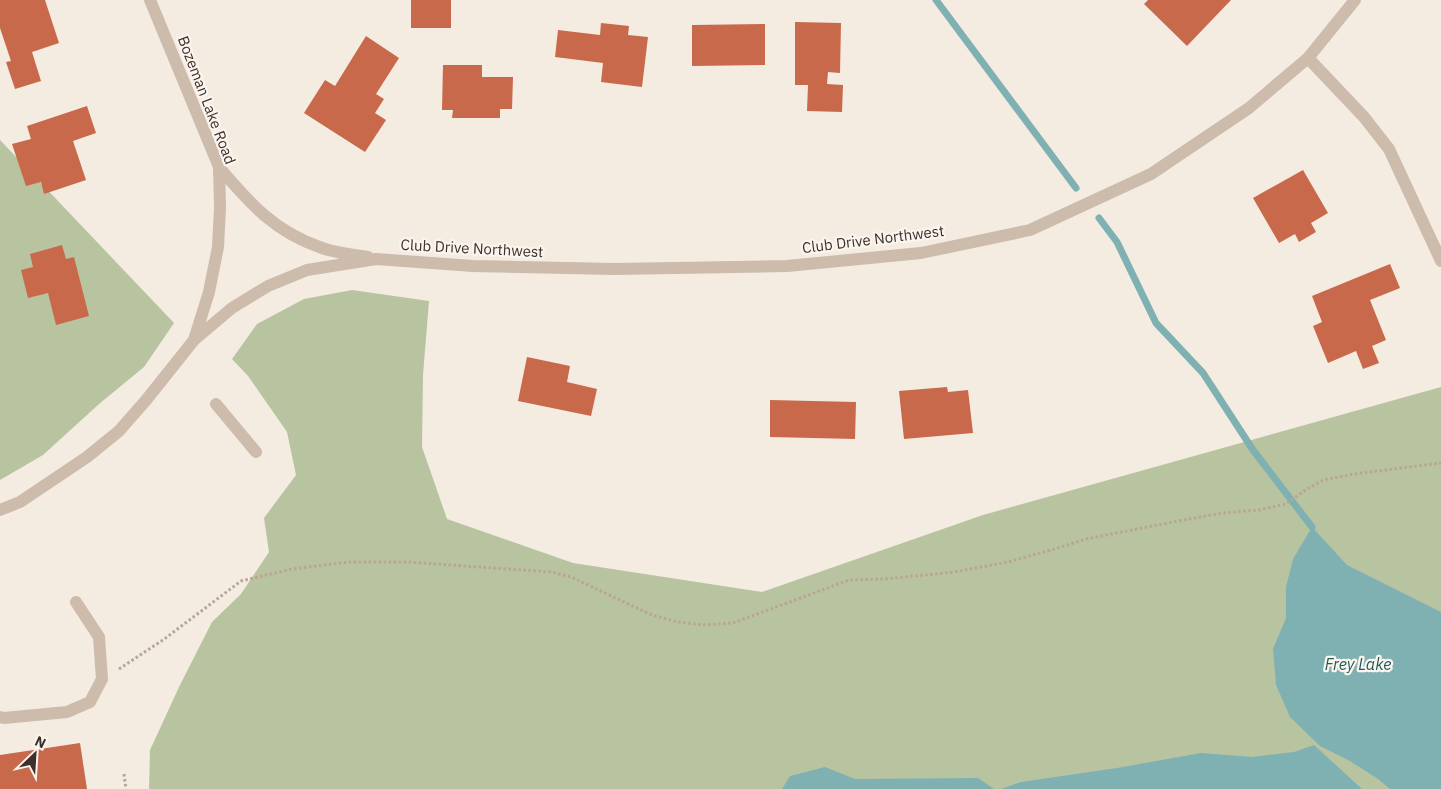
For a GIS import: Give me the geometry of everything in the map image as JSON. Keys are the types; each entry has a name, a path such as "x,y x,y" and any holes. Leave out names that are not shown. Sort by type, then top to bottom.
{"street":[{"name":"Bozeman Lake Road","path":"0,510 20,502 87,457 119,431 148,399 194,340 209,292 218,247 220,208 219,167 150,0"},
{"name":"Club Drive Northwest","path":"219,167 245,198 282,230 324,249 376,259 473,266 586,268 787,266 921,252 1030,230 1151,174 1249,108 1308,58 1355,0"},
{"path":"1308,58 1364,117 1389,149 1441,261"},
{"name":"Club Drive Northwest","path":"194,340 232,308 268,286 307,270 376,259"},
{"path":"216,404 256,452"},
{"path":"0,716 4,718 66,712 90,702 102,679 99,637 76,602"}],"path":[{"path":"116,671 163,640 241,581 292,569 349,562 408,562 551,572 571,577 652,615 678,622 703,625 733,623 849,580 884,579 954,572 1008,562 1086,539 1183,520 1223,513 1259,510 1286,504 1323,480 1354,474 1441,463"},
{"path":"124,774 126,789"}],"green space":[{"path":"0,140 174,323 144,367 99,404 43,455 0,480"},
{"path":"352,290 429,301 423,375 422,447 447,519 573,563 762,592 983,515 1441,387 1441,789 149,789 150,750 180,685 212,622 241,594 269,552 264,518 296,475 287,432 248,376 232,359 257,324 304,299"}],"water":[{"name":"Frey Lake","path":"1312,527 1347,565 1441,612 1441,789 1390,789 1350,761 1320,746 1290,717 1276,685 1273,649 1286,618 1286,587 1293,559"},
{"path":"1314,745 1362,789 1001,789 1021,782 1201,753 1252,757 1294,752"},
{"path":"825,767 855,779 978,778 994,789 782,789 790,776"}],"building":[{"path":"0,0 45,0 59,43 32,52 41,81 15,89 6,62 11,61 0,28"},
{"path":"411,0 451,0 451,28 411,28"},
{"path":"1148,0 1231,0 1187,46 1144,4"},
{"path":"795,22 841,23 840,73 828,72 827,84 843,85 842,112 807,111 808,85 795,85"},
{"path":"601,23 629,26 628,35 648,37 642,87 601,82 603,63 555,57 558,30 600,35"},
{"path":"765,24 765,65 692,66 692,25"},
{"path":"366,36 399,58 376,94 384,99 375,113 386,120 365,152 304,113 325,80 335,86"},
{"path":"443,65 482,65 482,77 513,77 512,109 500,109 500,118 452,118 453,110 442,110"},
{"path":"87,106 96,133 73,141 86,180 44,194 41,182 26,186 12,144 31,139 27,126"},
{"path":"1303,170 1328,213 1311,223 1316,232 1299,242 1295,234 1279,243 1253,198"},
{"path":"62,245 66,259 74,257 89,316 56,325 48,293 28,298 21,270 33,267 30,254"},
{"path":"1390,264 1400,288 1370,300 1386,340 1372,346 1379,363 1363,369 1356,351 1328,363 1313,326 1322,322 1312,296"},
{"path":"527,357 570,366 567,382 597,389 591,416 518,401"},
{"path":"947,387 948,392 968,390 973,433 904,439 899,391"},
{"path":"770,400 856,402 855,439 770,437"},
{"path":"80,743 87,789 0,789 0,755"}],"waterway":[{"path":"936,0 1076,188"},
{"path":"1099,218 1117,242 1156,323 1203,373 1253,450 1312,527"}]}
